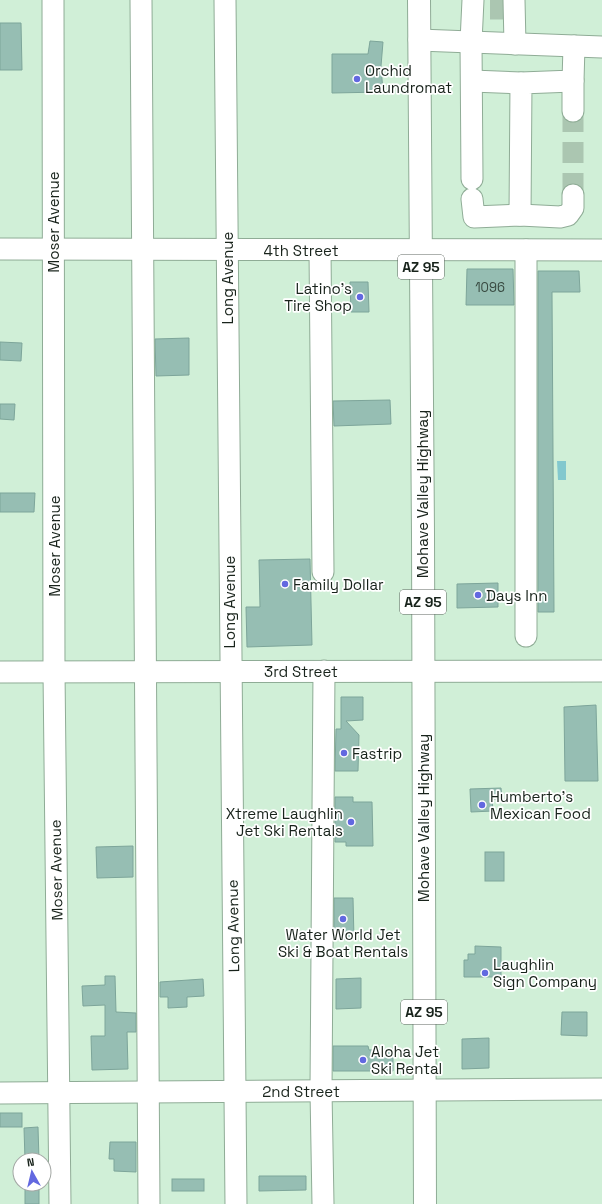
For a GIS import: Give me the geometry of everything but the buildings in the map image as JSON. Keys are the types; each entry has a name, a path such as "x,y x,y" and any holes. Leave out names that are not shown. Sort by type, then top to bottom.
{"highway":[{"name":"Mohave Valley Highway","path":"419,0 425,1204"}],"street":[{"name":"Moser Avenue","path":"53,0 54,672 60,1204"},
{"path":"141,0 149,1204"},
{"name":"Long Avenue","path":"225,0 226,250 236,1204"},
{"path":"515,44 495,6 471,42 472,189 474,217 560,217 568,215 573,208 573,195"},
{"path":"419,40 602,47"},
{"path":"573,111 574,46"},
{"path":"472,81 521,83 573,81"},
{"path":"520,216 521,83"},
{"name":"4th Street","path":"0,249 602,250"},
{"path":"320,250 323,572"},
{"path":"526,250 526,636"},
{"name":"3rd Street","path":"0,672 422,670 602,671"},
{"path":"323,1204 321,1091 324,671"},
{"name":"2nd Street","path":"0,1093 602,1089"}],"water":[{"path":"557,461 566,461 566,480 558,480"}],"tunnel":[{"path":"490,9 504,9"},
{"path":"573,111 573,195"}],"place":[{"name":"Orchid Laundromat","path":"357,79"},
{"name":"Latino's Tire Shop","path":"360,297"},
{"name":"Family Dollar","path":"285,584"},
{"name":"Days Inn","path":"478,595"},
{"name":"Fastrip","path":"344,753"},
{"name":"Humberto's Mexican Food","path":"482,805"},
{"name":"Xtreme Laughlin Jet Ski Rentals","path":"351,822"},
{"name":"Water World Jet Ski & Boat Rentals","path":"343,919"},
{"name":"Laughlin Sign Company","path":"485,973"},
{"name":"Aloha Jet Ski Rental","path":"363,1060"}]}
